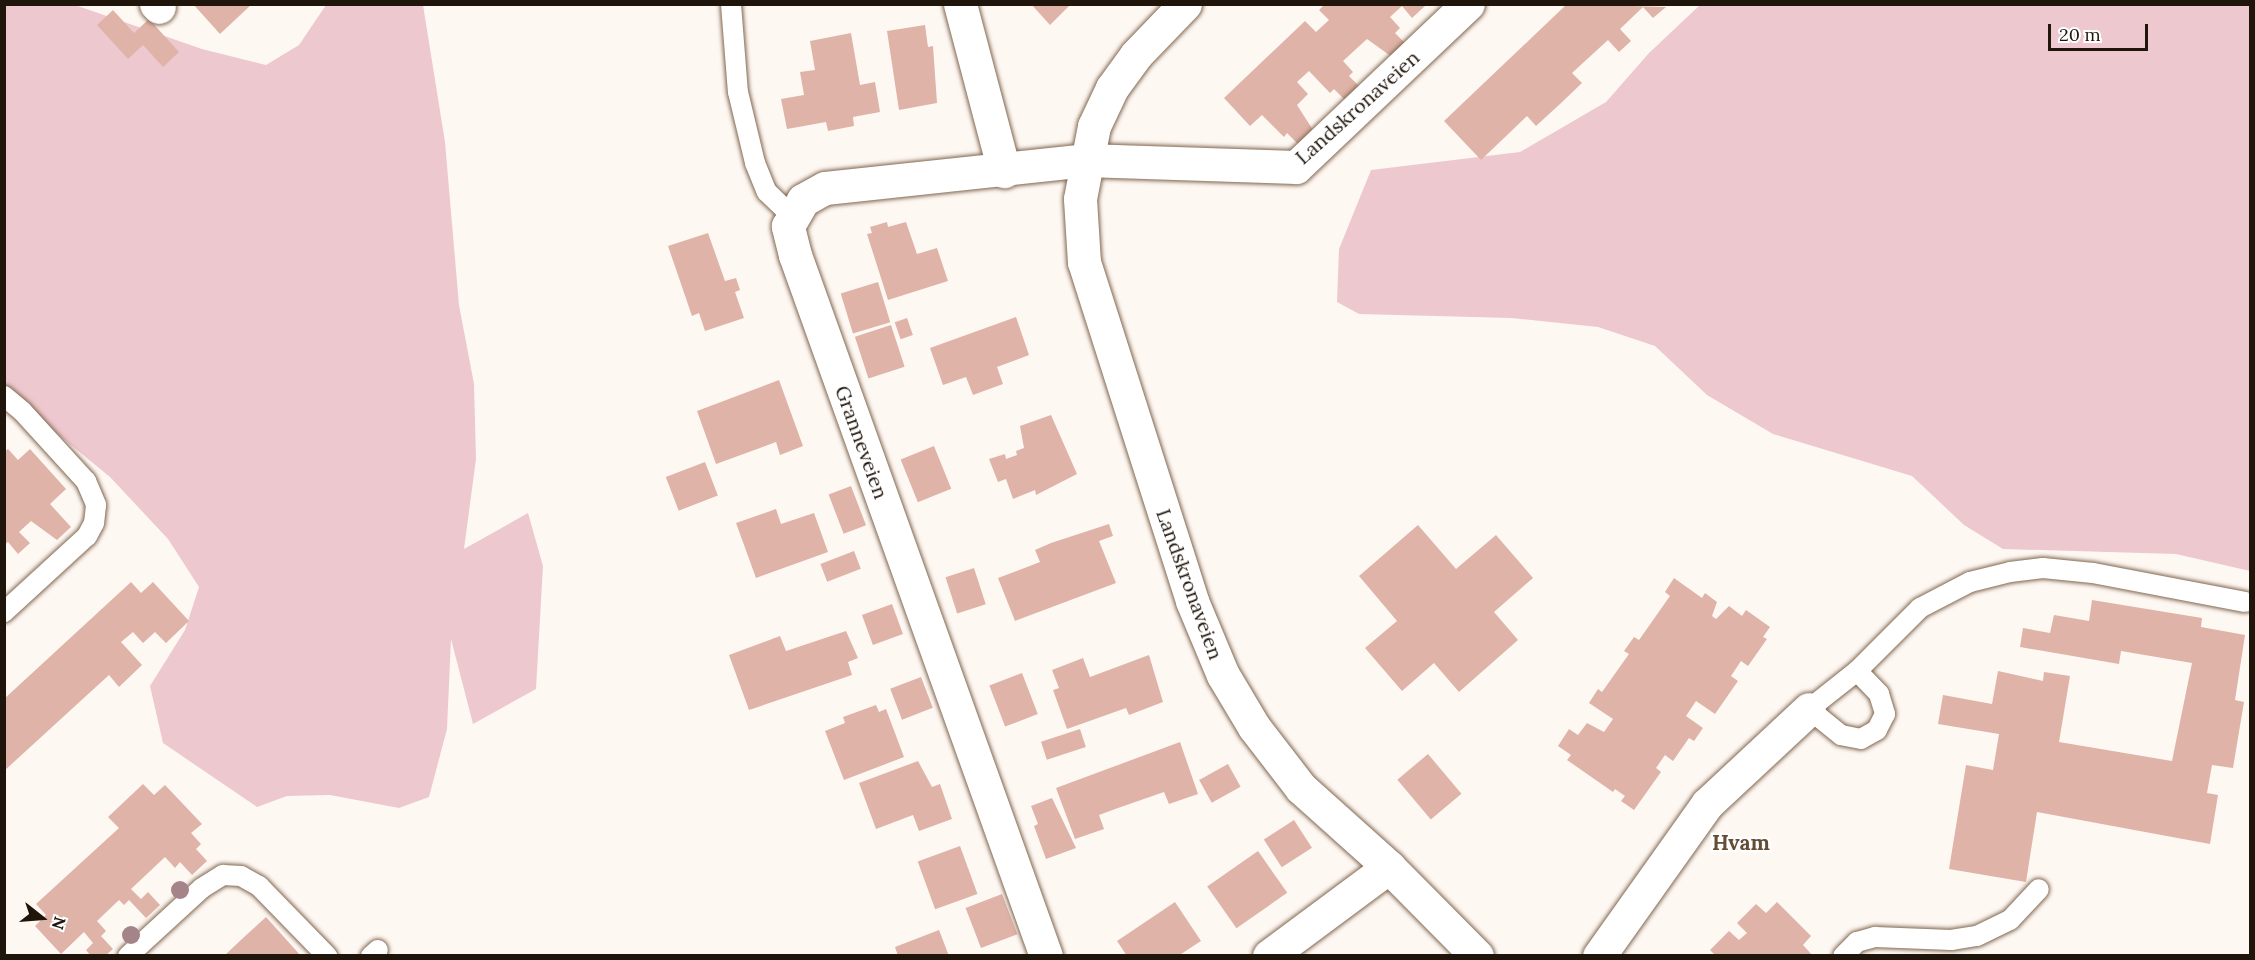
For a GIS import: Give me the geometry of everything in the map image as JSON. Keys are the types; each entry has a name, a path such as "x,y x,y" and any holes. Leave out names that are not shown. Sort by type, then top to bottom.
{"street":[{"path":"960,4 1004,171"},
{"name":"Landskronaveien","path":"1185,4 1136,55 1112,88 1094,126 1085,160 1080,199 1084,262 1192,601 1223,675 1254,727 1301,788 1389,867 1477,956"},
{"name":"Landskronaveien","path":"1085,160 1296,167 1468,4"},
{"path":"793,218 803,200 825,189 1004,171 1085,160"},
{"name":"Granneveien","path":"793,218 788,226 795,255 1046,956"},
{"path":"1599,956 1707,804 1809,709"},
{"path":"1269,956 1389,867"}],"lane":[{"path":"731,4 738,92 756,163 767,192 793,218"},
{"path":"4,396 86,482 96,505 94,523 87,536 4,612"},
{"path":"1857,671 1873,686 1884,705 1884,722 1877,730 1861,738 1841,735 1809,709 1857,671 1920,608 1970,582 2010,572 2043,568 2093,573 2245,602"},
{"path":"128,956 202,888 223,875 241,876 259,886 327,956"},
{"path":"1843,956 1857,942 1875,937 1951,940 1977,936 2010,920 2039,889"}],"shaded area":[{"path":"4,5 75,5 202,49 266,65 299,45 326,5 423,5 445,142 459,305 474,384 476,459 464,549 528,513 543,566 536,689 473,724 451,639 447,729 429,797 399,808 330,795 287,796 257,807 163,743 150,686 185,630 199,587 168,539 110,477 44,423 5,399"},
{"path":"1700,5 2250,5 2250,571 2176,554 2003,549 1964,525 1912,476 1773,434 1707,395 1655,346 1598,327 1511,318 1359,314 1337,302 1339,249 1371,170 1520,152 1606,102 1649,53"}],"building":[{"path":"193,4 252,4 220,34"},
{"path":"1031,4 1071,4 1050,25"},
{"path":"1325,4 1425,6 1412,18 1402,6 1390,17 1400,28 1395,33 1406,44 1392,57 1367,39 1343,61 1353,72 1349,76 1360,87 1345,100 1334,89 1330,93 1309,71 1297,82 1308,94 1297,105 1313,130 1298,144 1287,133 1284,137 1262,115 1250,126 1224,98 1305,21 1316,32 1329,20 1319,10"},
{"path":"1567,4 1666,7 1653,18 1643,7 1620,29 1631,41 1619,52 1608,40 1572,73 1582,83 1560,104 1536,126 1527,116 1481,160 1444,121"},
{"path":"113,10 134,33 149,19 179,52 163,67 143,45 128,59 97,25"},
{"path":"925,25 928,47 933,46 937,103 899,110 887,31"},
{"path":"851,33 860,85 875,82 880,112 853,117 854,126 828,131 826,122 787,129 781,99 804,95 800,72 815,70 810,41"},
{"path":"887,222 888,227 906,222 917,254 937,248 948,281 888,300 867,234 872,233 870,227"},
{"path":"708,233 725,281 736,278 740,290 735,292 744,318 705,331 699,313 692,316 668,246"},
{"path":"878,282 890,322 853,334 841,293"},
{"path":"1016,317 1029,355 997,367 1003,384 973,395 966,377 943,385 930,348"},
{"path":"907,318 913,335 901,339 895,322"},
{"path":"891,325 905,367 868,379 855,337"},
{"path":"779,380 803,446 780,455 776,442 716,464 697,411"},
{"path":"1051,415 1077,474 1036,495 1035,490 1013,499 1006,479 998,482 989,459 1005,454 1006,459 1017,455 1016,451 1024,448 1020,426"},
{"path":"934,446 951,489 918,502 901,459"},
{"path":"8,449 18,460 30,449 66,489 50,504 71,527 57,540 31,521 19,532 30,543 18,554 8,542 4,545 4,452"},
{"path":"705,462 718,496 679,511 666,477"},
{"path":"851,486 866,525 844,534 829,495"},
{"path":"776,509 781,524 814,513 828,552 756,578 736,523"},
{"path":"1109,524 1113,536 1099,541 1116,583 1015,621 998,578 1040,562 1035,550"},
{"path":"1418,525 1456,569 1496,535 1533,578 1494,612 1518,640 1459,692 1434,663 1402,691 1365,648 1397,621 1359,576"},
{"path":"854,551 861,569 827,582 820,564"},
{"path":"974,568 986,604 957,613 945,577"},
{"path":"1674,578 1702,598 1705,593 1717,602 1712,616 1716,619 1729,606 1742,616 1746,610 1770,627 1763,637 1767,639 1748,666 1741,661 1731,676 1738,681 1715,714 1696,701 1686,716 1703,728 1694,741 1689,738 1673,761 1665,755 1656,768 1661,772 1634,810 1621,801 1625,796 1615,789 1613,792 1567,760 1571,755 1558,746 1569,729 1578,735 1587,723 1604,732 1613,719 1589,703 1598,689 1602,692 1629,654 1624,651 1634,637 1639,640 1670,596 1665,592"},
{"path":"131,582 141,593 153,582 189,621 166,643 155,632 143,643 133,632 121,642 142,665 119,687 109,675 4,771 4,699"},
{"path":"2092,600 2202,618 2201,627 2245,635 2235,700 2244,702 2233,768 2212,765 2207,793 2218,795 2210,844 2037,812 2026,882 1949,869 1966,765 1993,770 1999,734 1938,724 1943,695 1992,704 1998,671 2043,681 2044,672 2070,676 2059,742 2172,761 2192,663 2121,651 2119,664 2020,647 2023,628 2050,633 2054,615 2089,621"},
{"path":"892,604 903,634 873,645 862,615"},
{"path":"846,631 858,658 848,662 852,675 749,710 729,655 780,636 786,651"},
{"path":"1149,655 1163,702 1129,715 1126,708 1067,729 1053,690 1059,688 1052,670 1083,658 1090,677"},
{"path":"1022,673 1038,714 1005,727 989,686"},
{"path":"921,677 933,708 902,720 890,689"},
{"path":"876,705 879,712 886,709 904,757 844,780 825,731 845,723 843,717"},
{"path":"1080,729 1086,747 1047,760 1041,742"},
{"path":"1180,742 1198,794 1169,804 1164,792 1118,808 1099,815 1104,829 1075,839 1056,788"},
{"path":"1428,754 1461,794 1431,820 1397,780"},
{"path":"918,761 932,787 940,784 952,819 919,831 913,815 876,829 859,783"},
{"path":"1228,764 1241,787 1212,803 1199,780"},
{"path":"143,784 154,795 165,785 202,824 191,833 201,844 196,849 207,861 192,875 180,862 175,868 165,857 131,889 141,899 148,892 160,905 146,918 129,900 124,905 119,900 97,921 106,931 101,936 113,949 105,956 91,956 86,950 93,943 84,932 61,954 35,926 46,915 36,904 119,828 108,817"},
{"path":"1052,798 1076,848 1046,859 1034,826 1038,824 1031,806"},
{"path":"1294,820 1312,848 1282,867 1264,840"},
{"path":"960,846 977,894 935,909 918,861"},
{"path":"1258,851 1287,893 1236,928 1207,887"},
{"path":"1002,894 1017,934 981,948 966,908"},
{"path":"1175,902 1201,941 1178,956 1127,956 1117,941"},
{"path":"1777,902 1811,936 1803,945 1813,956 1716,956 1710,950 1729,931 1739,940 1747,933 1737,923 1756,904 1766,913"},
{"path":"266,917 301,956 224,956 243,938"},
{"path":"939,930 949,956 898,956 895,947"}],"district":[{"name":"Hvam","path":"1741,843"}]}
